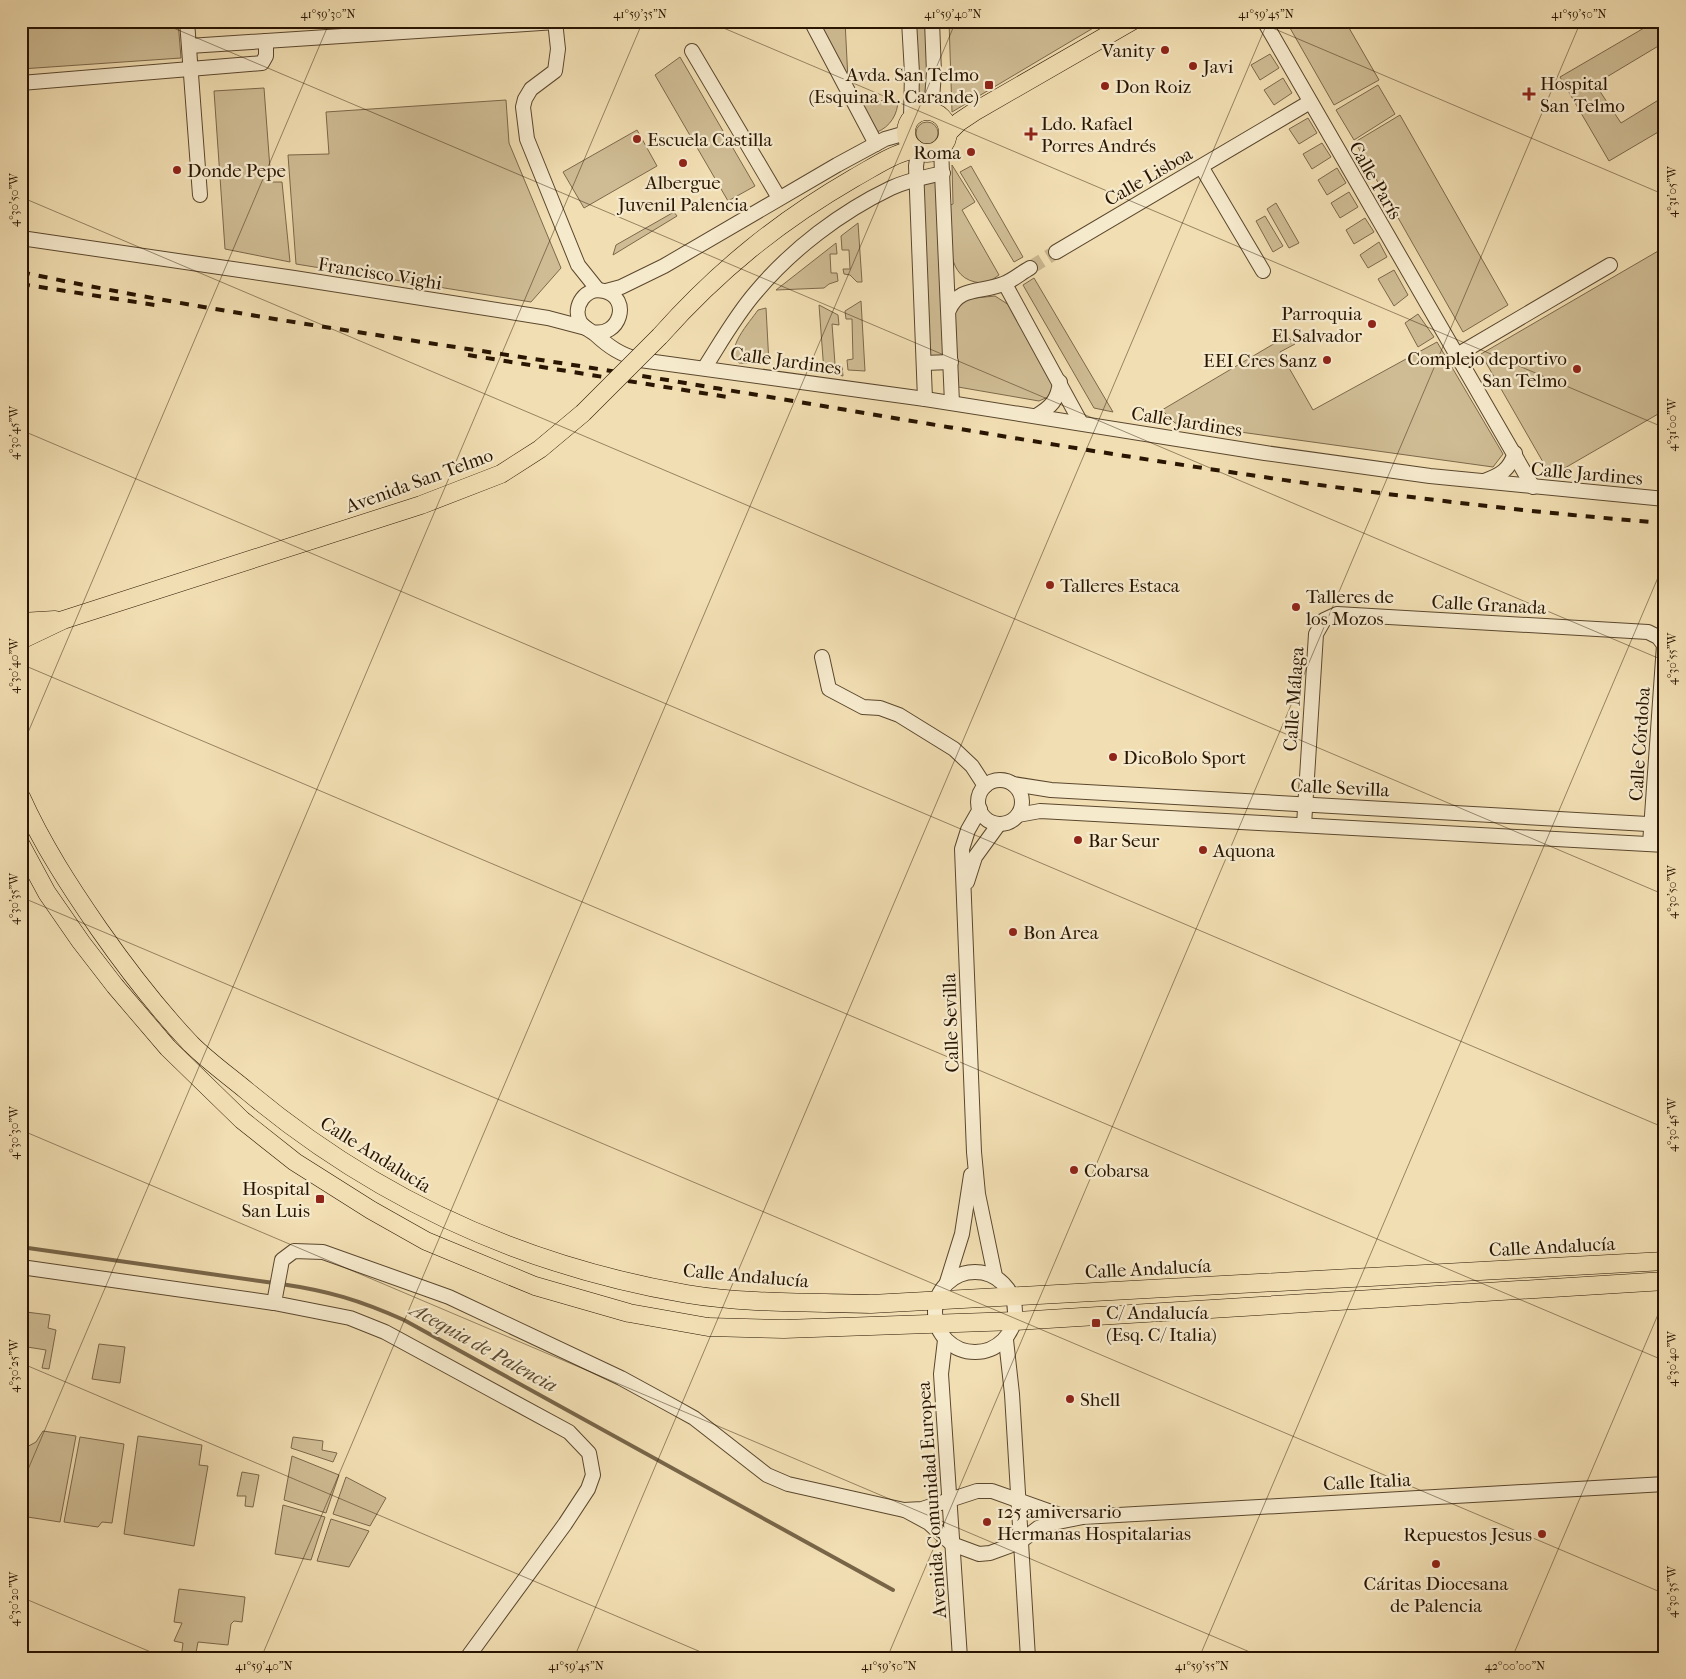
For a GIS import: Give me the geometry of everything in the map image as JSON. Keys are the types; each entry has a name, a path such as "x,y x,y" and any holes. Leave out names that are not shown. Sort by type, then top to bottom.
{"main road":[{"path":"941,120 956,114 1112,21"},
{"path":"941,120 946,143 941,149 929,154 909,141 920,112 941,120 959,122 1132,21"},
{"name":"Avenida San Telmo","path":"21,640 63,620 421,505 501,474 540,449 584,413 660,336 696,296 758,241 909,141"},
{"name":"Avenida San Telmo","path":"21,622 63,620"},
{"name":"Calle Andalucía","path":"21,797 67,883 130,972 192,1045 273,1113 353,1170 431,1213 539,1257 591,1272 688,1294 768,1301 871,1304 1665,1261"},
{"path":"21,845 47,893 115,986 168,1048 242,1120 295,1162 371,1210 426,1241 536,1286 629,1313 708,1327 784,1329 1015,1321 1665,1281"}],"street":[{"path":"187,21 200,195"},
{"path":"811,21 876,144"},
{"path":"909,21 912,73 909,141 917,179 925,399"},
{"path":"932,21 934,72 941,120"},
{"name":"Calle París","path":"1264,21 1533,487"},
{"path":"189,46 555,22 558,49 555,71 532,89 525,99 523,107 527,138 535,163 578,265 582,284 578,316 589,330 622,356"},
{"path":"21,83 262,63 266,56 266,41"},
{"path":"692,51 779,198"},
{"name":"Calle Lisboa","path":"1056,252 1202,168 1310,102"},
{"path":"580,303 591,292 621,287 664,266 779,198 876,144 909,141"},
{"path":"941,149 948,272 952,403"},
{"path":"1202,168 1263,271"},
{"path":"705,367 733,322 756,292 783,264 849,210 893,187 943,173"},
{"name":"Francisco Vighi","path":"21,238 205,264 548,318 589,330"},
{"path":"578,265 602,291 612,295 620,306 617,336 622,356"},
{"path":"1457,356 1610,265"},
{"path":"949,310 954,299 963,293 1005,284 1030,268"},
{"path":"948,272 965,287 976,291"},
{"path":"1005,284 1081,423"},
{"name":"Francisco Vighi","path":"548,318 569,314 580,303"},
{"path":"589,330 606,332 617,324"},
{"name":"Calle Jardines","path":"622,356 666,364 705,367 952,403 1265,453 1482,482 1665,498"},
{"path":"924,363 951,362"},
{"path":"1036,416 1050,407 1056,400 1060,382"},
{"path":"1482,482 1499,476 1507,470 1515,453"},
{"name":"Calle Granada","path":"1316,634 1324,620 1337,614 1648,632 1658,637 1664,645"},
{"name":"Calle Málaga","path":"1304,825 1316,634"},
{"name":"Calle Córdoba","path":"1650,844 1658,824 1664,645"},
{"path":"822,657 829,689 863,707 880,708 899,715 954,749 972,766 985,786"},
{"path":"1018,815 1022,801 1018,790 1013,784 998,780 985,786 979,800 980,809 986,818 999,824 1010,821 1018,815 1040,811 1665,845"},
{"name":"Calle Sevilla","path":"1013,784 1051,790 1658,824"},
{"name":"Calle Sevilla","path":"980,809 968,830 962,849 963,892 974,1152 978,1194 995,1276"},
{"name":"Calle Sevilla","path":"963,892 975,856 999,824"},
{"name":"Calle Sevilla","path":"936,1300 947,1282 962,1234 974,1152"},
{"path":"275,1298 282,1260 294,1251 323,1252 449,1297 621,1378 694,1418 767,1475 788,1484 904,1510 929,1523 952,1544 978,1554 990,1553 1020,1542"},
{"path":"21,1267 275,1298 350,1318 386,1332 569,1432 589,1453 593,1475 588,1489 565,1524 467,1658"},
{"path":"936,1300 934,1313 936,1324 945,1340 960,1350 978,1353 995,1348 1006,1340 1015,1321 1016,1309 1013,1296 1006,1285 995,1276 980,1272 968,1272 947,1282"},
{"name":"Avenida Comunidad Europea","path":"945,1340 941,1374 960,1658"},
{"path":"1006,1340 1012,1394 1028,1658"},
{"name":"Calle Italia","path":"1020,1542 1038,1528 1053,1522 1141,1512 1665,1484"},
{"path":"904,1510 922,1509 977,1491 992,1491 1019,1500"},
{"name":"Calle Italia","path":"1019,1500 1036,1509 1071,1520"}],"shaded area":[{"path":"21,21 178,21 181,58 21,69"},
{"path":"818,21 845,21 848,80"},
{"path":"909,21 932,21 931,111 920,112 911,118"},
{"path":"949,21 1105,21 952,112"},
{"path":"1286,21 1345,21 1379,80 1334,105"},
{"path":"1656,21 1665,21 1665,42 1595,84 1621,123 1665,96 1665,128 1609,161 1560,77"},
{"path":"1270,54 1279,68 1260,80 1251,65"},
{"path":"680,57 755,186 728,201 655,75"},
{"path":"1283,78 1292,93 1274,105 1264,90"},
{"path":"1378,85 1395,114 1354,140 1336,110"},
{"path":"264,88 271,182 282,182 290,262 225,249 214,91"},
{"path":"506,100 509,143 561,268 531,302 296,264 288,155 329,154 326,112"},
{"path":"898,100 897,110 892,119 886,127 877,132 861,101"},
{"path":"1400,115 1508,305 1463,332 1355,142"},
{"path":"1308,118 1317,133 1299,144 1289,129"},
{"path":"927,122 935,125 938,133 935,141 927,144 919,141 916,133 919,125"},
{"path":"637,130 657,166 584,208 563,172"},
{"path":"1322,143 1331,157 1312,169 1303,154"},
{"path":"952,165 975,202 962,210 999,275 988,282 975,282 965,278 958,271 953,261 950,239 950,205 953,204"},
{"path":"971,166 1023,257 1014,262 960,172"},
{"path":"1337,168 1346,183 1327,195 1318,180"},
{"path":"943,173 951,362 924,363 917,179"},
{"path":"1349,192 1358,207 1340,218 1331,203"},
{"path":"1276,203 1299,243 1289,248 1267,209"},
{"path":"674,212 677,216 613,255 616,245"},
{"path":"1265,216 1283,246 1273,252 1256,221"},
{"path":"1365,218 1374,232 1354,244 1346,230"},
{"path":"858,223 862,282 857,282 850,275 844,274 843,269 850,269 849,250 842,250 841,236"},
{"path":"1379,242 1387,257 1368,268 1360,255"},
{"path":"836,243 837,254 830,254 831,273 837,273 838,281 824,288 776,290"},
{"name":"Complejo deportivo San Telmo","path":"1665,247 1665,410 1551,476 1481,354"},
{"path":"1394,270 1408,295 1394,306 1378,279"},
{"path":"1034,278 1113,412 1094,408 1023,285"},
{"path":"995,296 1009,305 1054,385 1048,397 1039,401 958,387 955,309 966,299"},
{"path":"861,301 865,371 848,370 847,360 853,359 852,319 846,319 845,311"},
{"path":"819,305 838,315 839,325 832,324 835,364 842,366 843,376 824,372"},
{"path":"766,308 769,364 739,363 734,351 739,336 758,310"},
{"path":"1418,314 1434,337 1418,347 1405,323"},
{"path":"1287,336 1295,344 1280,352 1313,410 1437,342 1503,454 1493,467 1175,423 1162,410"},
{"path":"26,1312 50,1315 48,1328 56,1330 49,1369 42,1368 46,1350 21,1346 21,1328"},
{"path":"99,1344 125,1347 120,1383 92,1379"},
{"path":"43,1431 76,1436 60,1522 21,1516 21,1476 25,1448 36,1442"},
{"path":"138,1436 202,1445 199,1465 208,1466 194,1546 124,1534"},
{"path":"80,1437 124,1444 112,1523 102,1522 98,1527 64,1522"},
{"path":"293,1437 323,1441 322,1450 337,1453 333,1462 291,1448"},
{"path":"292,1456 339,1475 326,1513 284,1500"},
{"path":"242,1472 259,1475 253,1507 245,1506 246,1496 237,1496"},
{"path":"346,1477 386,1498 370,1526 333,1514"},
{"path":"283,1505 325,1517 311,1560 275,1554"},
{"path":"331,1519 369,1531 349,1567 317,1561"},
{"path":"179,1589 245,1597 242,1622 234,1621 231,1624 228,1645 198,1642 195,1658 181,1658 183,1643 174,1641 182,1623 174,1622"}],"waterway":[{"name":"Acequia de Palencia","path":"21,1247 274,1283"},
{"name":"Acequia de Palencia","path":"281,1284 344,1297 404,1320 893,1590"}],"tunnel":[{"path":"1030,268 1056,252"}],"railway":[{"path":"21,272 189,305 613,371 1180,464 1422,498 1543,512 1665,523"},
{"path":"21,284 155,305"},
{"path":"468,355 727,397"}],"place":[{"name":"Vanity","path":"1165,50"},
{"name":"Javi","path":"1193,66"},
{"name":"Avda. San Telmo (Esquina R. Carande)","path":"989,85"},
{"name":"Don Roiz","path":"1105,86"},
{"name":"Hospital San Telmo","path":"1529,94"},
{"name":"Ldo. Rafael Porres Andrés","path":"1031,134"},
{"name":"Escuela Castilla","path":"637,139"},
{"name":"Roma","path":"971,152"},
{"name":"Albergue Juvenil Palencia","path":"683,163"},
{"name":"Donde Pepe","path":"177,170"},
{"name":"Parroquia El Salvador","path":"1372,324"},
{"name":"EEI Cres Sanz","path":"1327,360"},
{"name":"Complejo deportivo San Telmo","path":"1577,369"},
{"name":"Talleres Estaca","path":"1050,585"},
{"name":"Talleres de los Mozos","path":"1296,607"},
{"name":"DicoBolo Sport","path":"1113,757"},
{"name":"Bar Seur","path":"1078,840"},
{"name":"Aquona","path":"1203,850"},
{"name":"Bon Area","path":"1013,932"},
{"name":"Cobarsa","path":"1074,1170"},
{"name":"Hospital San Luis","path":"320,1199"},
{"name":"C/ Andalucía (Esq. C/ Italia)","path":"1096,1323"},
{"name":"Shell","path":"1070,1399"},
{"name":"125 amiversario Hermanas Hospitalarias","path":"987,1522"},
{"name":"Repuestos Jesus","path":"1542,1534"},
{"name":"Cáritas Diocesana de Palencia","path":"1436,1564"}]}
